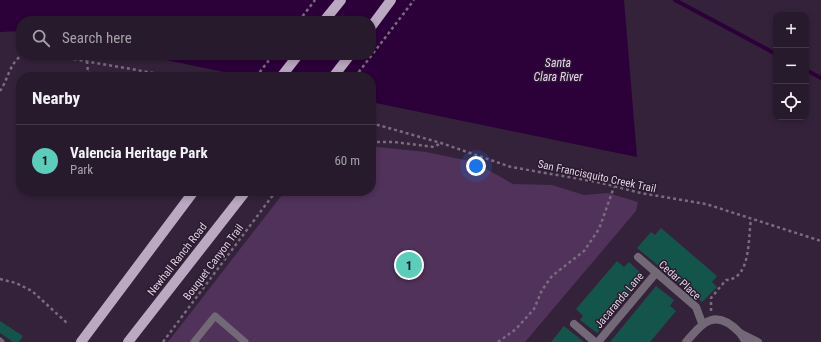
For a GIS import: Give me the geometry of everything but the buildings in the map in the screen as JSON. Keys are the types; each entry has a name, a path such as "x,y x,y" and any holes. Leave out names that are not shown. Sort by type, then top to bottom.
{"main road":[{"path":"328,16 341,0"},
{"path":"376,20 391,0"},
{"path":"285,72 294,60"},
{"path":"337,72 346,60"},
{"path":"81,342 190,196"},
{"name":"Newhall Ranch Road","path":"128,342 242,196"}],"street":[{"name":"Cedar Place","path":"638,257 696,307 702,323"},
{"name":"Jacaranda Lane","path":"597,342 656,273"},
{"path":"686,342 702,323 712,320 721,320 733,325 740,332 746,342"},
{"path":"574,324 597,342"},
{"path":"740,332 758,342"}],"lane":[{"path":"194,342 215,316 245,342"}],"path":[{"path":"303,16 315,0"},
{"path":"376,50 414,0"},
{"path":"0,91 6,83 16,60"},
{"path":"81,60 149,72"},
{"path":"260,72 269,60"},
{"path":"359,72 368,60"},
{"path":"87,61 88,72"},
{"name":"San Francisquito Creek Trail","path":"376,124 441,143 511,167 590,180 641,194 706,204 821,241"},
{"path":"376,142 394,142 434,147 441,143"},
{"path":"498,342 516,329 534,309 542,290 552,276 584,251 599,229 614,187"},
{"name":"Bouquet Canyon Trail","path":"163,342 272,196"},
{"path":"712,320 710,307 711,298 726,280 734,280 741,274 746,263 751,219"},
{"path":"0,279 16,283 32,291 66,324"}],"shaded area":[{"path":"376,147 426,152 474,162 513,184 552,185 584,195 608,193 638,202 636,211 525,342 168,342 281,196 376,196"}],"water":[{"name":"Santa Clara River","path":"0,0 624,0 637,157 376,103 376,72 224,72 166,60 376,60 376,16 16,16 16,31 0,32"}],"waterway":[{"path":"675,0 773,52"},
{"path":"809,72 821,78"}],"place":[{"name":"Valencia Heritage Park","path":"409,265"}]}
